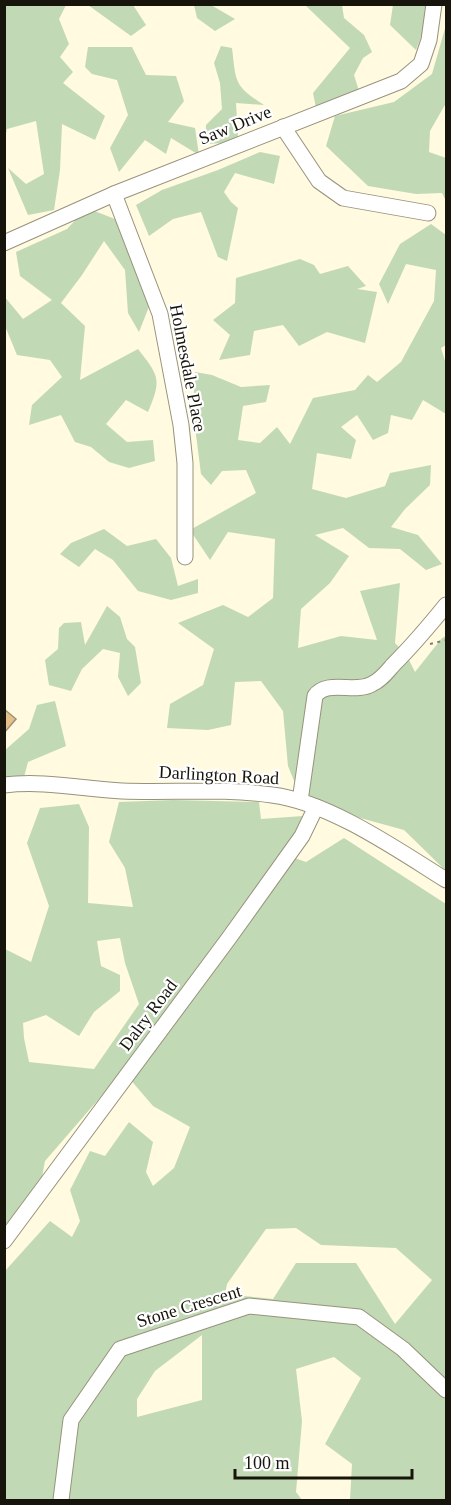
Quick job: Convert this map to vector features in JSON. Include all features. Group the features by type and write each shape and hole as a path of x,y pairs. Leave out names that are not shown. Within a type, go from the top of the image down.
{"street":[{"name":"Saw Drive","path":"4,243 114,194 401,81 421,64 429,40 434,4"},
{"path":"283,127 319,181 343,198 428,213"},
{"name":"Holmesdale Place","path":"114,194 160,314 181,425 185,463 185,557"},
{"path":"300,801 315,696 324,688 361,688 371,685 381,678 412,646 447,605"},
{"name":"Darlington Road","path":"4,785 78,786 122,790 202,790 273,795 300,801 353,824 447,880"},
{"name":"Dalry Road","path":"4,1241 229,938 302,836 316,807"},
{"name":"Stone Crescent","path":"61,1500 71,1420 120,1349 249,1306 359,1317 403,1349 447,1390"}],"green space":[{"path":"5,4 66,5 59,19 69,44 60,57 73,72 63,83 105,116 95,140 62,124 60,170 54,210 28,215 8,168 26,184 44,174 36,121 7,129 5,138"},
{"path":"88,5 133,5 146,25 131,36"},
{"path":"194,5 211,5 235,19 215,31 197,18"},
{"path":"305,5 342,5 344,18 364,35 372,52 363,58 354,75 359,91 316,108 313,93 350,48"},
{"path":"393,5 426,5 424,29 416,50 390,25"},
{"path":"446,25 446,103 430,131 429,152 446,158 446,201 442,193 416,194 368,186 326,146 335,116 394,102 432,74"},
{"path":"221,46 232,48 236,76 242,88 264,105 236,103 238,137 223,143 205,144 206,125 222,109 220,83 214,63"},
{"path":"88,47 132,47 146,75 176,76 184,101 168,122 195,128 199,155 171,138 166,154 145,140 119,172 110,148 128,115 117,80 92,74 85,67"},
{"path":"260,152 280,156 274,184 235,173 224,192 238,208 227,261 218,257 201,212 173,219 149,236 136,205 162,190"},
{"path":"87,208 130,225 138,277 154,294 139,332 128,313 125,270 104,241 61,303 85,326 80,380 138,349 154,372 157,385 148,412 126,400 106,424 127,442 153,440 155,461 129,468 109,462 91,447 75,442 61,415 29,425 32,405 62,377 50,360 17,355 5,326 4,296 23,319 52,300 20,276 16,252 67,229"},
{"path":"431,224 446,235 446,345 441,348 446,364 446,414 423,400 412,420 391,415 388,433 373,440 357,415 341,427 356,440 351,459 317,453 312,489 346,498 385,486 390,473 431,465 430,485 405,509 391,527 418,535 442,564 426,570 400,549 369,548 343,528 315,535 349,556 330,583 301,609 298,648 341,636 377,640 360,591 400,583 395,643 406,654 415,672 446,636 446,871 404,830 342,813 301,798 288,766 283,711 261,681 235,682 231,725 208,730 167,728 170,704 203,685 214,649 178,623 223,605 248,617 273,598 275,539 228,532 210,560 190,530 256,493 246,470 222,471 211,485 201,474 193,411 195,372 212,375 241,387 270,385 266,402 243,406 238,440 260,443 277,427 290,444 313,398 355,390 368,375 377,382 401,362 434,301 436,270 406,264 388,304 379,284 400,244"},
{"path":"300,259 314,265 320,274 348,266 366,286 357,289 377,292 365,343 327,332 299,346 283,325 254,331 250,355 219,360 230,335 213,320 235,303 236,278"},
{"path":"104,529 127,546 156,539 171,558 178,586 198,579 198,593 171,600 138,591 113,560 95,549 79,567 60,554 71,543"},
{"path":"107,606 120,617 127,639 135,647 141,683 128,696 118,677 120,653 103,649 82,669 71,691 49,685 45,660 58,649 59,628 64,623 81,622 85,645"},
{"path":"55,701 66,746 28,762 24,777 5,779 4,751 29,729 37,705"},
{"path":"173,800 259,802 261,819 303,816 289,856 306,862 344,838 446,904 446,1500 350,1500 352,1464 325,1444 361,1378 334,1357 296,1369 302,1421 296,1492 302,1500 5,1500 5,1271 50,1221 72,1237 80,1221 70,1190 90,1151 105,1156 129,1122 153,1142 146,1172 153,1186 174,1168 190,1127 153,1106 123,1071 45,1161 39,1193 5,1227 5,949 31,962 49,906 27,843 40,808 79,804 89,827 88,903 133,907 125,868 109,842 119,802","holes":["120,938 125,963 139,1004 94,1069 29,1062 23,1023 46,1015 79,1036 94,1012 120,991 120,975 101,966 97,941","296,1228 321,1245 396,1248 432,1280 395,1324 356,1263 296,1263 273,1299 225,1294 227,1284 266,1229","202,1335 202,1400 137,1417 137,1399 155,1371"]}],"building":[{"path":"4,709 16,719 4,733"}]}
